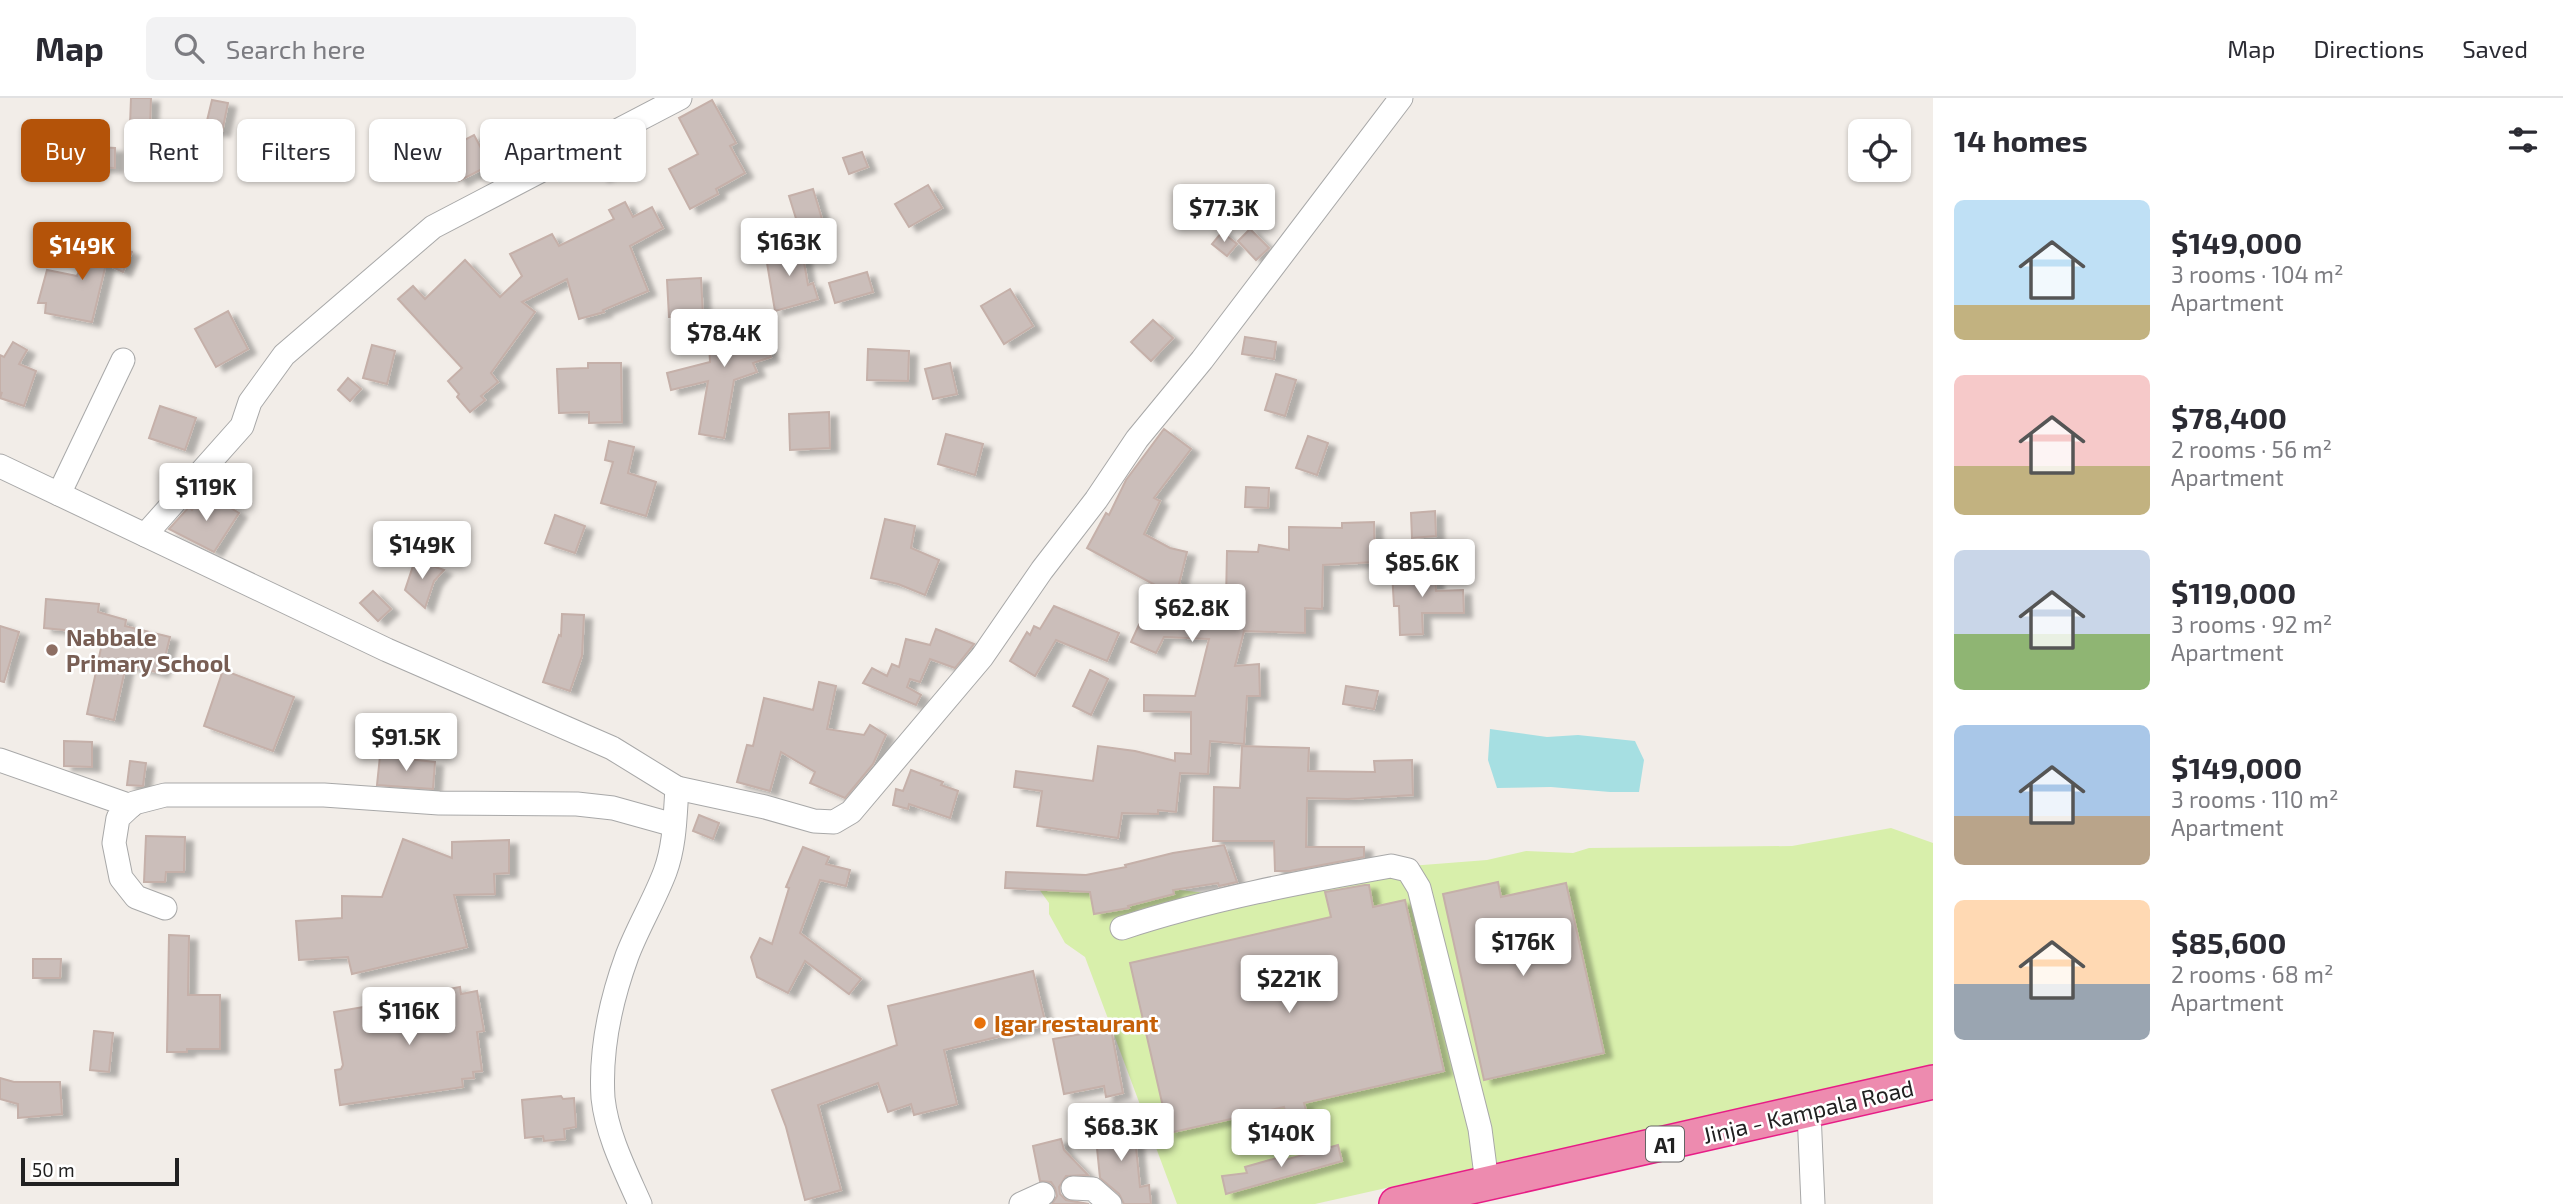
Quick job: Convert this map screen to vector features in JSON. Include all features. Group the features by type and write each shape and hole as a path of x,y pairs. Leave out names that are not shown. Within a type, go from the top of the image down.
{"highway":[{"name":"Jinja - Kampala Road","path":"1396,1204 1933,1083"}],"street":[{"path":"145,535 242,426 250,401 284,355 433,227 680,98"},
{"path":"0,466 387,650 612,748 677,788 765,807 814,821 834,822 851,812 982,657 1137,439 1202,360 1401,98"},
{"path":"59,494 123,360"},
{"path":"0,760 131,806"},
{"path":"640,1204 611,1136 604,1100 603,1071 613,1001 628,955 665,871 673,843 677,788"},
{"path":"165,908 136,897 121,878 114,843 118,818 134,803 165,795 324,795 439,803 577,804 613,808 674,825"},
{"path":"1122,928 1219,900 1286,885 1391,866 1408,870 1419,888 1480,1129 1487,1183"},
{"path":"1809,1112 1813,1204"},
{"path":"1073,1188 1093,1189 1110,1204"},
{"path":"1021,1204 1044,1194"}],"green space":[{"path":"1891,828 1933,843 1933,1065 1315,1204 1177,1204 1085,957 1065,943 1049,914 1049,903 1028,874 1207,893 1384,868 1487,860 1526,851 1573,853 1589,848 1792,846"}],"water":[{"path":"1490,729 1547,737 1578,735 1635,741 1644,760 1639,792 1551,787 1497,788 1488,760"}],"building":[{"path":"131,98 151,98 150,119 130,119"},
{"path":"212,100 228,103 223,127 223,119 207,119"},
{"path":"712,100 736,143 730,146 745,173 716,189 718,194 690,209 669,169 698,154 679,118"},
{"path":"474,135 480,146 480,170 466,177 466,139"},
{"path":"110,148 115,148 115,168 110,168"},
{"path":"862,152 868,167 849,174 843,158"},
{"path":"928,185 942,208 909,227 895,204"},
{"path":"813,189 822,219 798,225 789,196"},
{"path":"625,202 633,217 652,207 663,228 630,246 648,291 603,310 604,312 579,319 567,279 522,302 535,312 491,373 498,382 481,396 485,400 470,412 448,381 462,368 398,299 413,286 425,299 465,260 500,297 522,276 510,254 552,234 559,246 614,219 609,210"},
{"path":"1250,229 1269,248 1256,260 1238,241"},
{"path":"1222,232 1237,244 1227,256 1212,244"},
{"path":"94,236 132,252 123,272 106,264 92,322 45,313 46,303 38,303 47,270 77,276"},
{"path":"801,245 808,285 813,283 818,299 775,311 765,251"},
{"path":"867,272 873,292 835,303 829,283"},
{"path":"701,278 703,316 669,317 667,280"},
{"path":"1010,289 1033,326 1004,344 981,306"},
{"path":"228,311 248,349 216,367 195,329"},
{"path":"757,317 771,357 753,363 757,372 734,380 724,438 699,434 708,381 671,390 667,373 710,362 708,324"},
{"path":"1153,320 1173,338 1151,361 1131,342"},
{"path":"1245,337 1276,342 1274,359 1242,354"},
{"path":"13,342 27,350 19,364 36,371 24,406 0,398 0,355 4,357"},
{"path":"372,345 395,351 387,384 363,378"},
{"path":"868,349 909,351 908,381 867,380"},
{"path":"588,363 621,363 622,422 589,423 589,412 559,413 557,369 588,368"},
{"path":"950,363 957,394 933,399 925,369"},
{"path":"1276,374 1296,380 1285,416 1265,410"},
{"path":"348,378 361,389 350,401 338,390"},
{"path":"160,406 196,418 185,450 149,438"},
{"path":"829,412 830,448 790,450 789,414"},
{"path":"1164,429 1191,449 1154,498 1160,501 1144,534 1170,548 1187,552 1179,584 1187,588 1180,601 1226,600 1227,551 1258,552 1259,545 1289,550 1289,527 1342,528 1342,523 1374,522 1375,562 1323,565 1322,609 1305,608 1305,633 1244,631 1235,666 1259,664 1260,696 1247,696 1244,744 1210,741 1208,774 1180,773 1176,812 1158,810 1158,814 1122,813 1118,838 1037,826 1042,791 1014,787 1016,771 1093,781 1098,746 1135,751 1175,761 1175,753 1191,754 1191,712 1144,711 1144,695 1195,696 1209,639 1164,637 1156,653 1131,642 1157,586 1087,548 1106,513 1109,515 1126,480"},
{"path":"946,434 983,444 975,475 938,464"},
{"path":"1308,436 1328,443 1317,475 1296,468"},
{"path":"609,441 634,447 628,473 656,482 646,516 601,503 613,462 605,460"},
{"path":"1246,487 1269,488 1268,508 1245,507"},
{"path":"204,493 222,506 224,504 239,513 214,552 169,529 189,507 192,510"},
{"path":"1435,511 1436,536 1412,538 1411,513"},
{"path":"555,515 585,526 575,553 545,543"},
{"path":"885,519 915,526 911,548 939,560 925,595 898,584 871,578"},
{"path":"415,560 444,570 434,581 425,608 405,590"},
{"path":"1435,570 1436,591 1463,590 1464,613 1422,613 1423,634 1400,635 1399,606 1394,606 1392,572"},
{"path":"373,591 391,609 378,621 360,603"},
{"path":"46,599 99,604 98,612 126,620 125,626 170,637 161,673 126,665 114,720 87,714 104,634 44,628"},
{"path":"1054,606 1119,633 1107,661 1056,640 1035,676 1010,661 1027,632 1030,635 1034,626 1040,629"},
{"path":"562,614 584,615 582,656 570,691 543,682 559,635 561,636"},
{"path":"0,626 19,632 4,682 0,681"},
{"path":"936,629 974,644 955,668 930,659 920,682 910,679 907,687 921,695 916,705 863,683 872,668 887,676 892,664 899,667 906,639 930,645"},
{"path":"223,670 294,697 273,751 204,726"},
{"path":"1090,670 1108,679 1091,715 1073,706"},
{"path":"819,682 836,686 827,729 864,735 870,725 886,735 873,764 845,798 810,783 815,772 781,752 770,791 737,782 747,745 753,746 764,698 813,710"},
{"path":"1346,686 1378,691 1374,709 1343,704"},
{"path":"64,741 92,742 92,767 64,766"},
{"path":"1242,746 1309,748 1308,771 1375,772 1374,761 1412,760 1413,795 1348,799 1307,798 1306,847 1364,847 1364,857 1290,871 1275,871 1274,841 1213,841 1214,787 1240,788"},
{"path":"380,756 435,762 433,789 377,785"},
{"path":"130,761 146,763 143,786 127,785"},
{"path":"911,770 958,791 950,818 909,804 908,809 893,805 896,789 903,791"},
{"path":"699,815 719,823 713,839 693,831"},
{"path":"146,836 185,837 184,872 166,872 165,882 144,882"},
{"path":"403,839 452,858 452,842 509,840 509,873 494,874 495,894 454,895 467,947 352,974 348,957 299,960 296,921 342,918 342,896 382,897"},
{"path":"1224,845 1237,882 1173,890 1174,894 1128,906 1129,908 1094,914 1090,892 1005,888 1006,872 1086,875 1173,853"},
{"path":"803,847 829,857 826,864 850,870 846,886 820,880 800,933 861,979 849,994 805,961 788,993 757,977 751,957 760,938 772,944 789,888 786,887"},
{"path":"1498,882 1501,897 1566,883 1604,1053 1484,1080 1443,894"},
{"path":"1369,885 1373,907 1405,900 1444,1071 1304,1103 1309,1121 1289,1126 1284,1107 1169,1133 1130,963 1331,917 1325,892"},
{"path":"169,935 189,936 188,995 220,995 220,1049 167,1052"},
{"path":"33,959 61,959 60,978 33,978"},
{"path":"1033,971 1046,1025 944,1050 957,1104 914,1115 911,1104 888,1112 878,1083 818,1105 841,1190 805,1200 786,1127 772,1090 897,1045 888,1006"},
{"path":"460,987 461,994 477,991 484,1031 477,1032 482,1071 473,1072 474,1078 462,1079 463,1087 340,1105 335,1070 341,1069 343,1065 334,1012 375,1005 406,1004 409,997 434,998 433,992"},
{"path":"1111,1029 1123,1093 1106,1097 1104,1086 1064,1094 1053,1039"},
{"path":"94,1031 113,1033 109,1072 90,1070"},
{"path":"0,1078 14,1082 60,1082 62,1114 18,1118 18,1104 0,1099"},
{"path":"561,1096 563,1099 574,1098 576,1127 564,1129 565,1139 544,1141 543,1136 525,1138 522,1100"},
{"path":"1131,1123 1140,1187 1149,1185 1151,1204 1124,1204 1119,1194 1100,1178 1095,1128"},
{"path":"1061,1139 1064,1150 1088,1175 1066,1176 1059,1187 1060,1194 1066,1200 1089,1204 1052,1204 1057,1196 1055,1188 1051,1182 1040,1181 1033,1146"},
{"path":"1338,1145 1342,1161 1226,1194 1222,1176 1247,1173 1245,1167 1284,1156 1285,1160"}],"place":[{"name":"Nabbale Primary School","path":"52,650"},
{"name":"Igar restaurant","path":"980,1023"}]}
